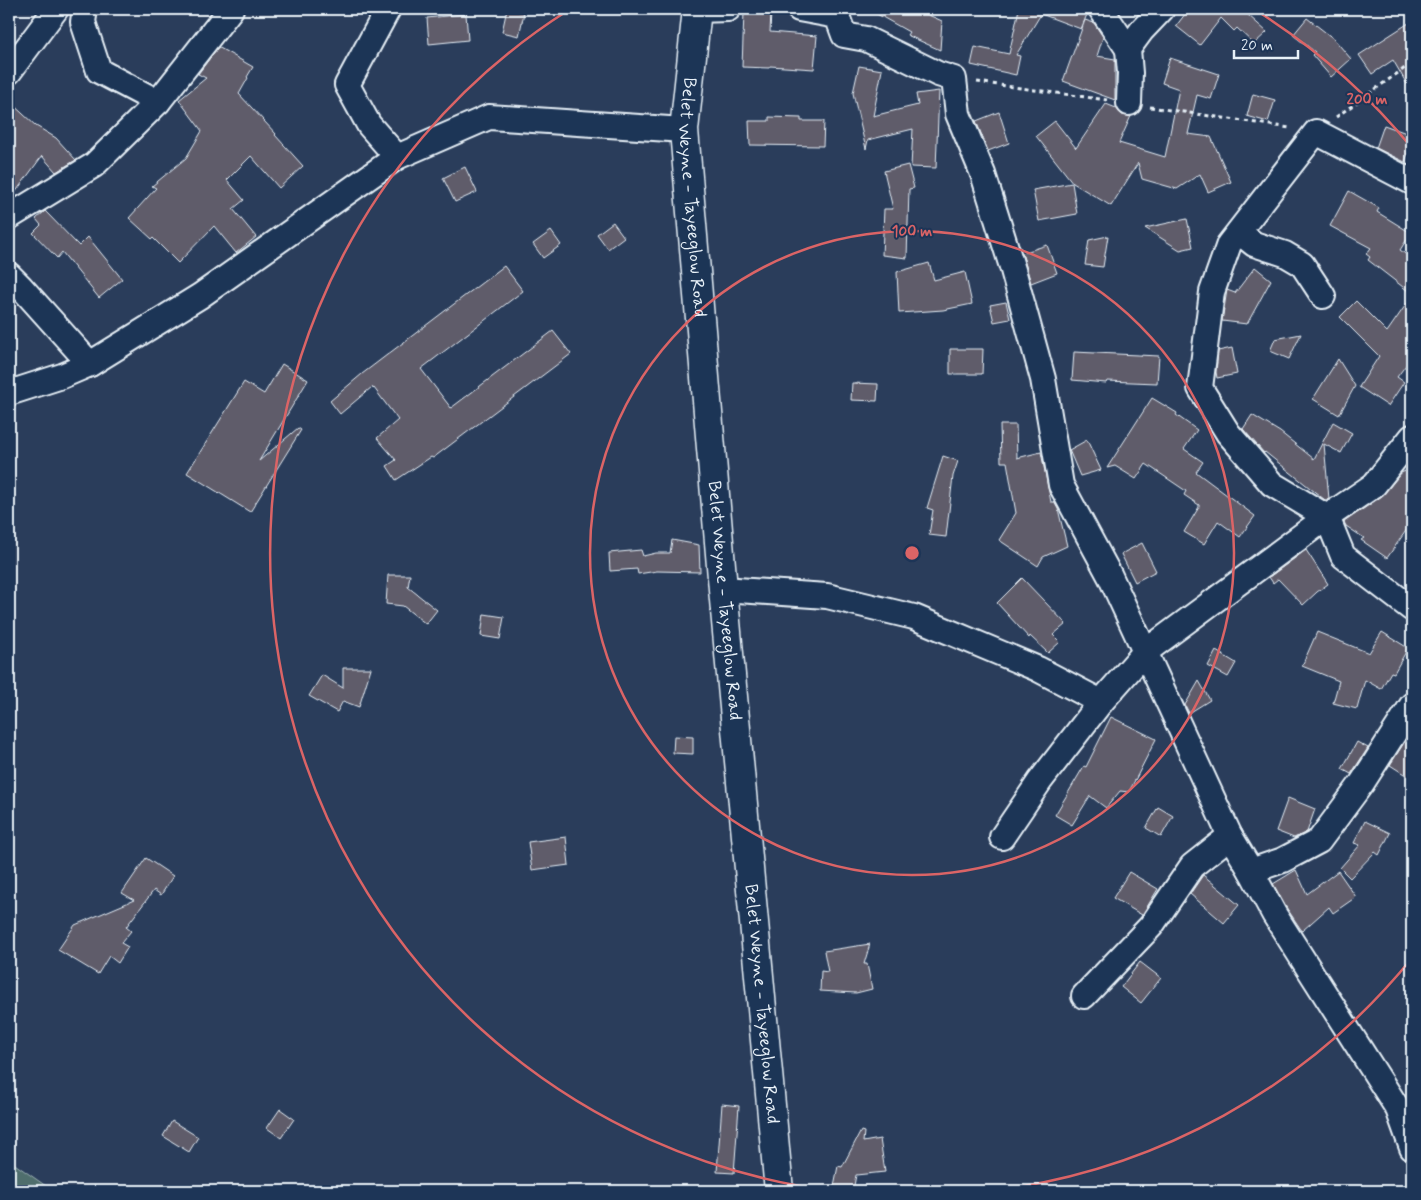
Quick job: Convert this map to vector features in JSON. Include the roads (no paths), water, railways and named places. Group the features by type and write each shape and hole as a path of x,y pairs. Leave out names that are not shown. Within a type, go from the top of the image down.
{"main road":[{"name":"Belet Weyne - Tayeeglow Road","path":"697,10 684,130 723,589 779,1191"}],"street":[{"path":"9,72 56,9"},
{"path":"85,9 83,22 99,71 158,102"},
{"path":"9,217 94,165 158,102 231,9"},
{"path":"388,9 347,85 369,125 397,157"},
{"path":"697,10 728,9"},
{"path":"799,9 838,12 844,36 866,39 938,74 954,79 958,114 983,174 1013,270 1043,380 1061,485 1110,576 1230,836 1251,870 1274,914 1405,1106 1412,1148"},
{"path":"1101,9 1128,49 1130,74 1129,103"},
{"path":"1128,49 1142,30 1162,9"},
{"path":"9,393 62,376 90,364 200,296 397,157 490,117 684,130"},
{"path":"1412,182 1316,132 1229,244 1212,292 1200,388 1228,433 1272,484 1328,517 1343,556 1412,609"},
{"path":"1239,232 1254,244 1285,254 1302,264 1323,296"},
{"path":"9,275 90,364"},
{"path":"1002,837 1040,781 1101,702 1146,652 1374,485 1412,437"},
{"path":"723,589 827,596 914,617 1038,669 1101,702"},
{"path":"1251,870 1283,860 1319,841 1362,784 1412,704"},
{"path":"1084,996 1151,926 1192,866 1230,836"}]}
